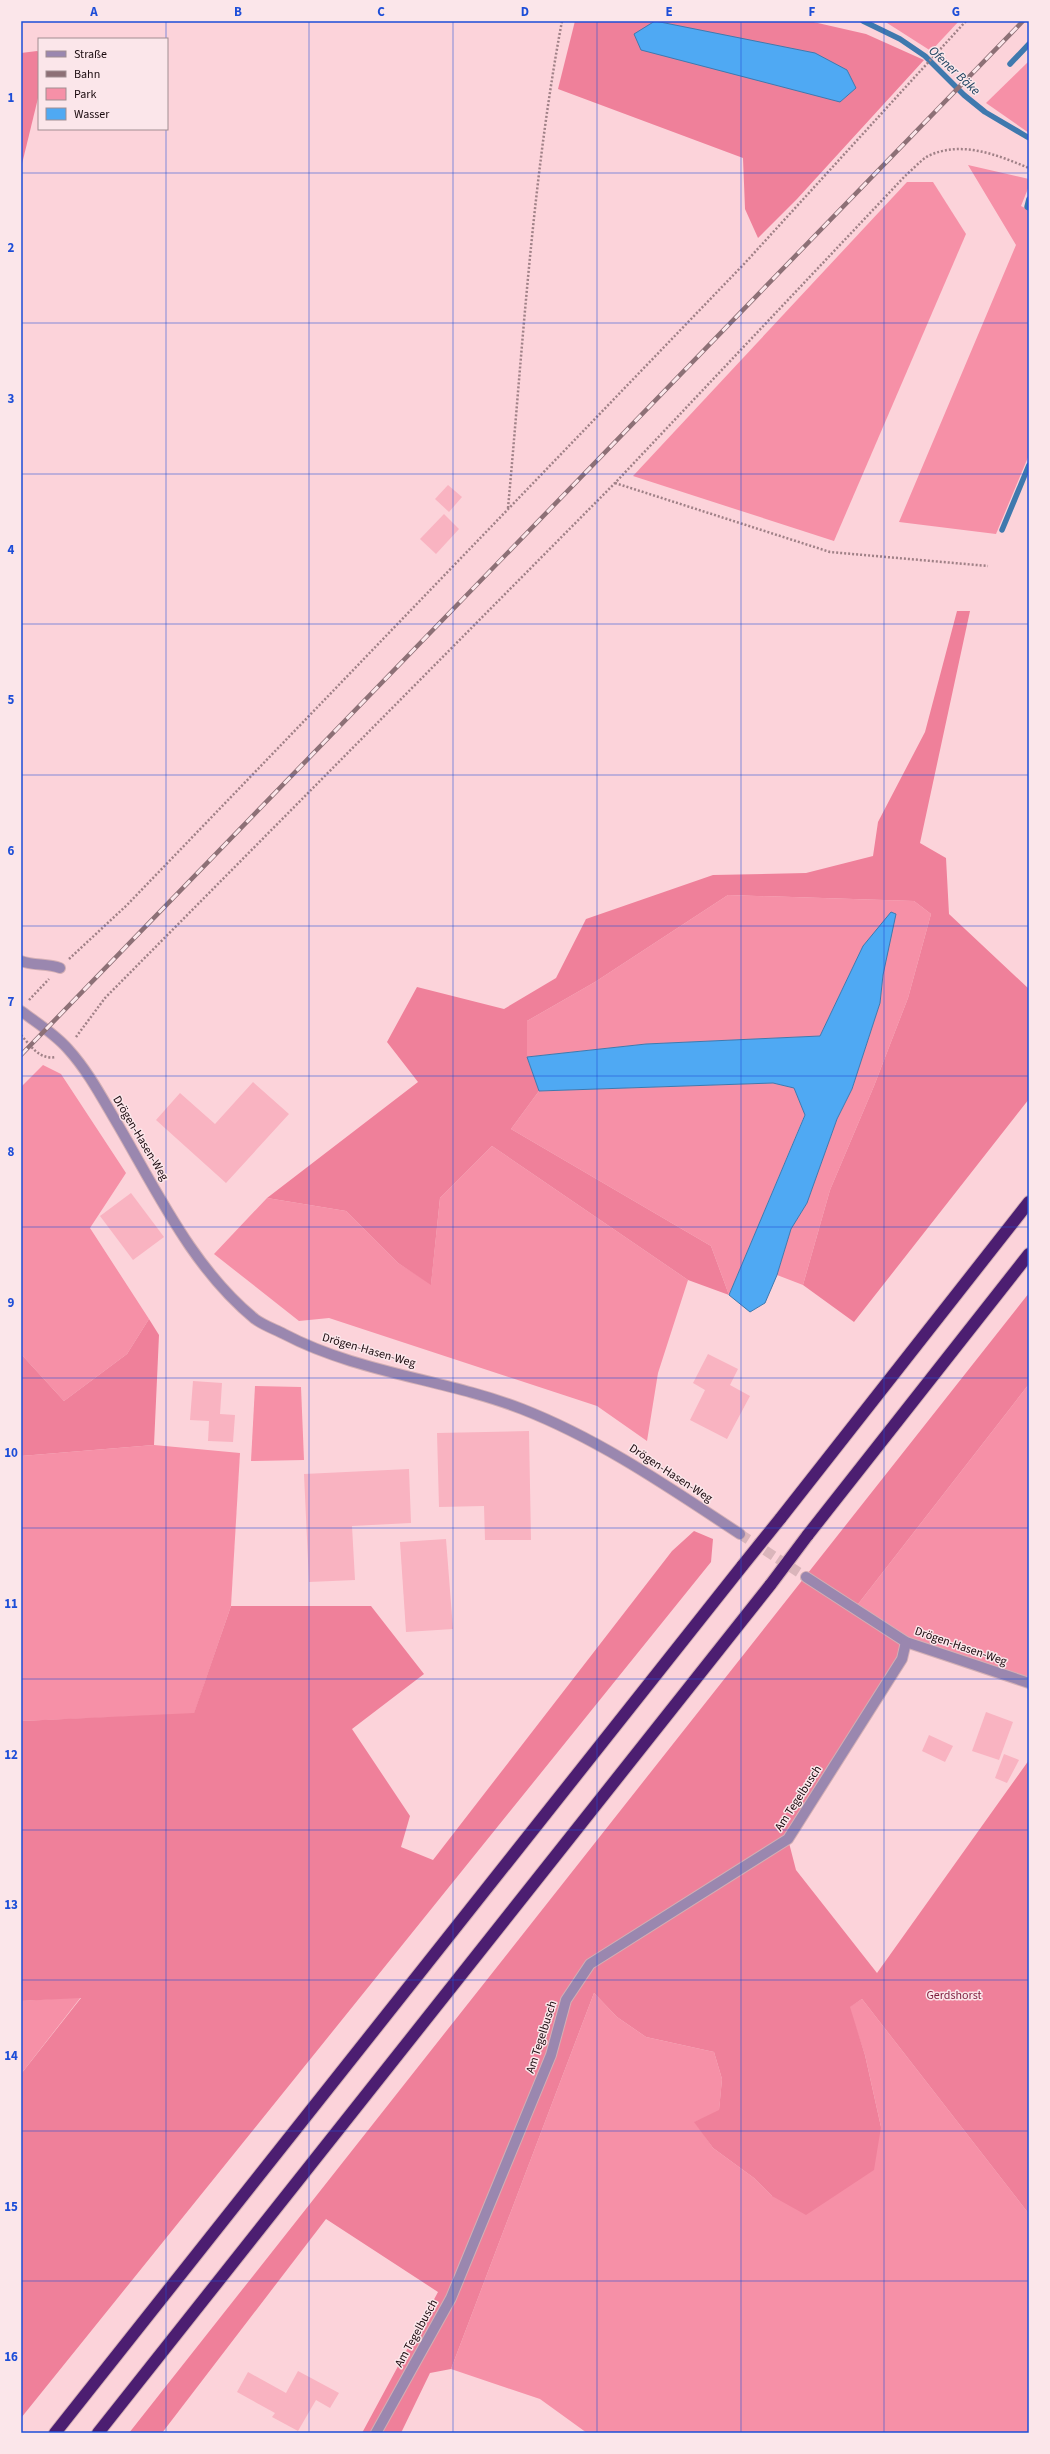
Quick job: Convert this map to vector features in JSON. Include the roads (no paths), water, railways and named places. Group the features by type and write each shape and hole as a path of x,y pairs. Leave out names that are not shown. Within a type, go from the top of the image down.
{"highway":[{"path":"55,2433 743,1566 1029,1202"},
{"path":"98,2433 771,1584 807,1536 1029,1254"}],"street":[{"path":"21,962 49,964 60,968"},
{"name":"Drögen-Hasen-Weg","path":"23,1008 68,1048 89,1076 192,1248 229,1295 257,1320 300,1342 338,1357 427,1380 522,1409 620,1456 740,1534"},
{"name":"Drögen-Hasen-Weg","path":"806,1576 906,1642 1029,1683"},
{"name":"Am Tegelbusch","path":"376,2433 450,2298 551,2055 566,2000 590,1964 788,1839 902,1659 906,1642"}],"water":[{"path":"655,21 815,53 847,70 856,88 840,102 641,50 634,34"},
{"path":"891,912 896,914 883,975 880,1003 852,1089 837,1119 807,1203 791,1229 777,1275 765,1303 750,1312 729,1295 805,1115 794,1088 773,1083 539,1091 527,1057 646,1044 820,1036 863,946"}],"waterway":[{"name":"Ofener Bäke","path":"863,21 900,39 925,56 964,95 985,112 1029,138"},
{"path":"1010,64 1029,44"},
{"path":"1029,199 1027,207 1029,208"},
{"path":"1002,530 1029,465"}],"tunnel":[{"path":"740,1534 806,1577"}],"railway":[{"path":"21,1055 1023,21"}],"park label":[{"name":"Gerdshorst","path":"954,1995"}]}
